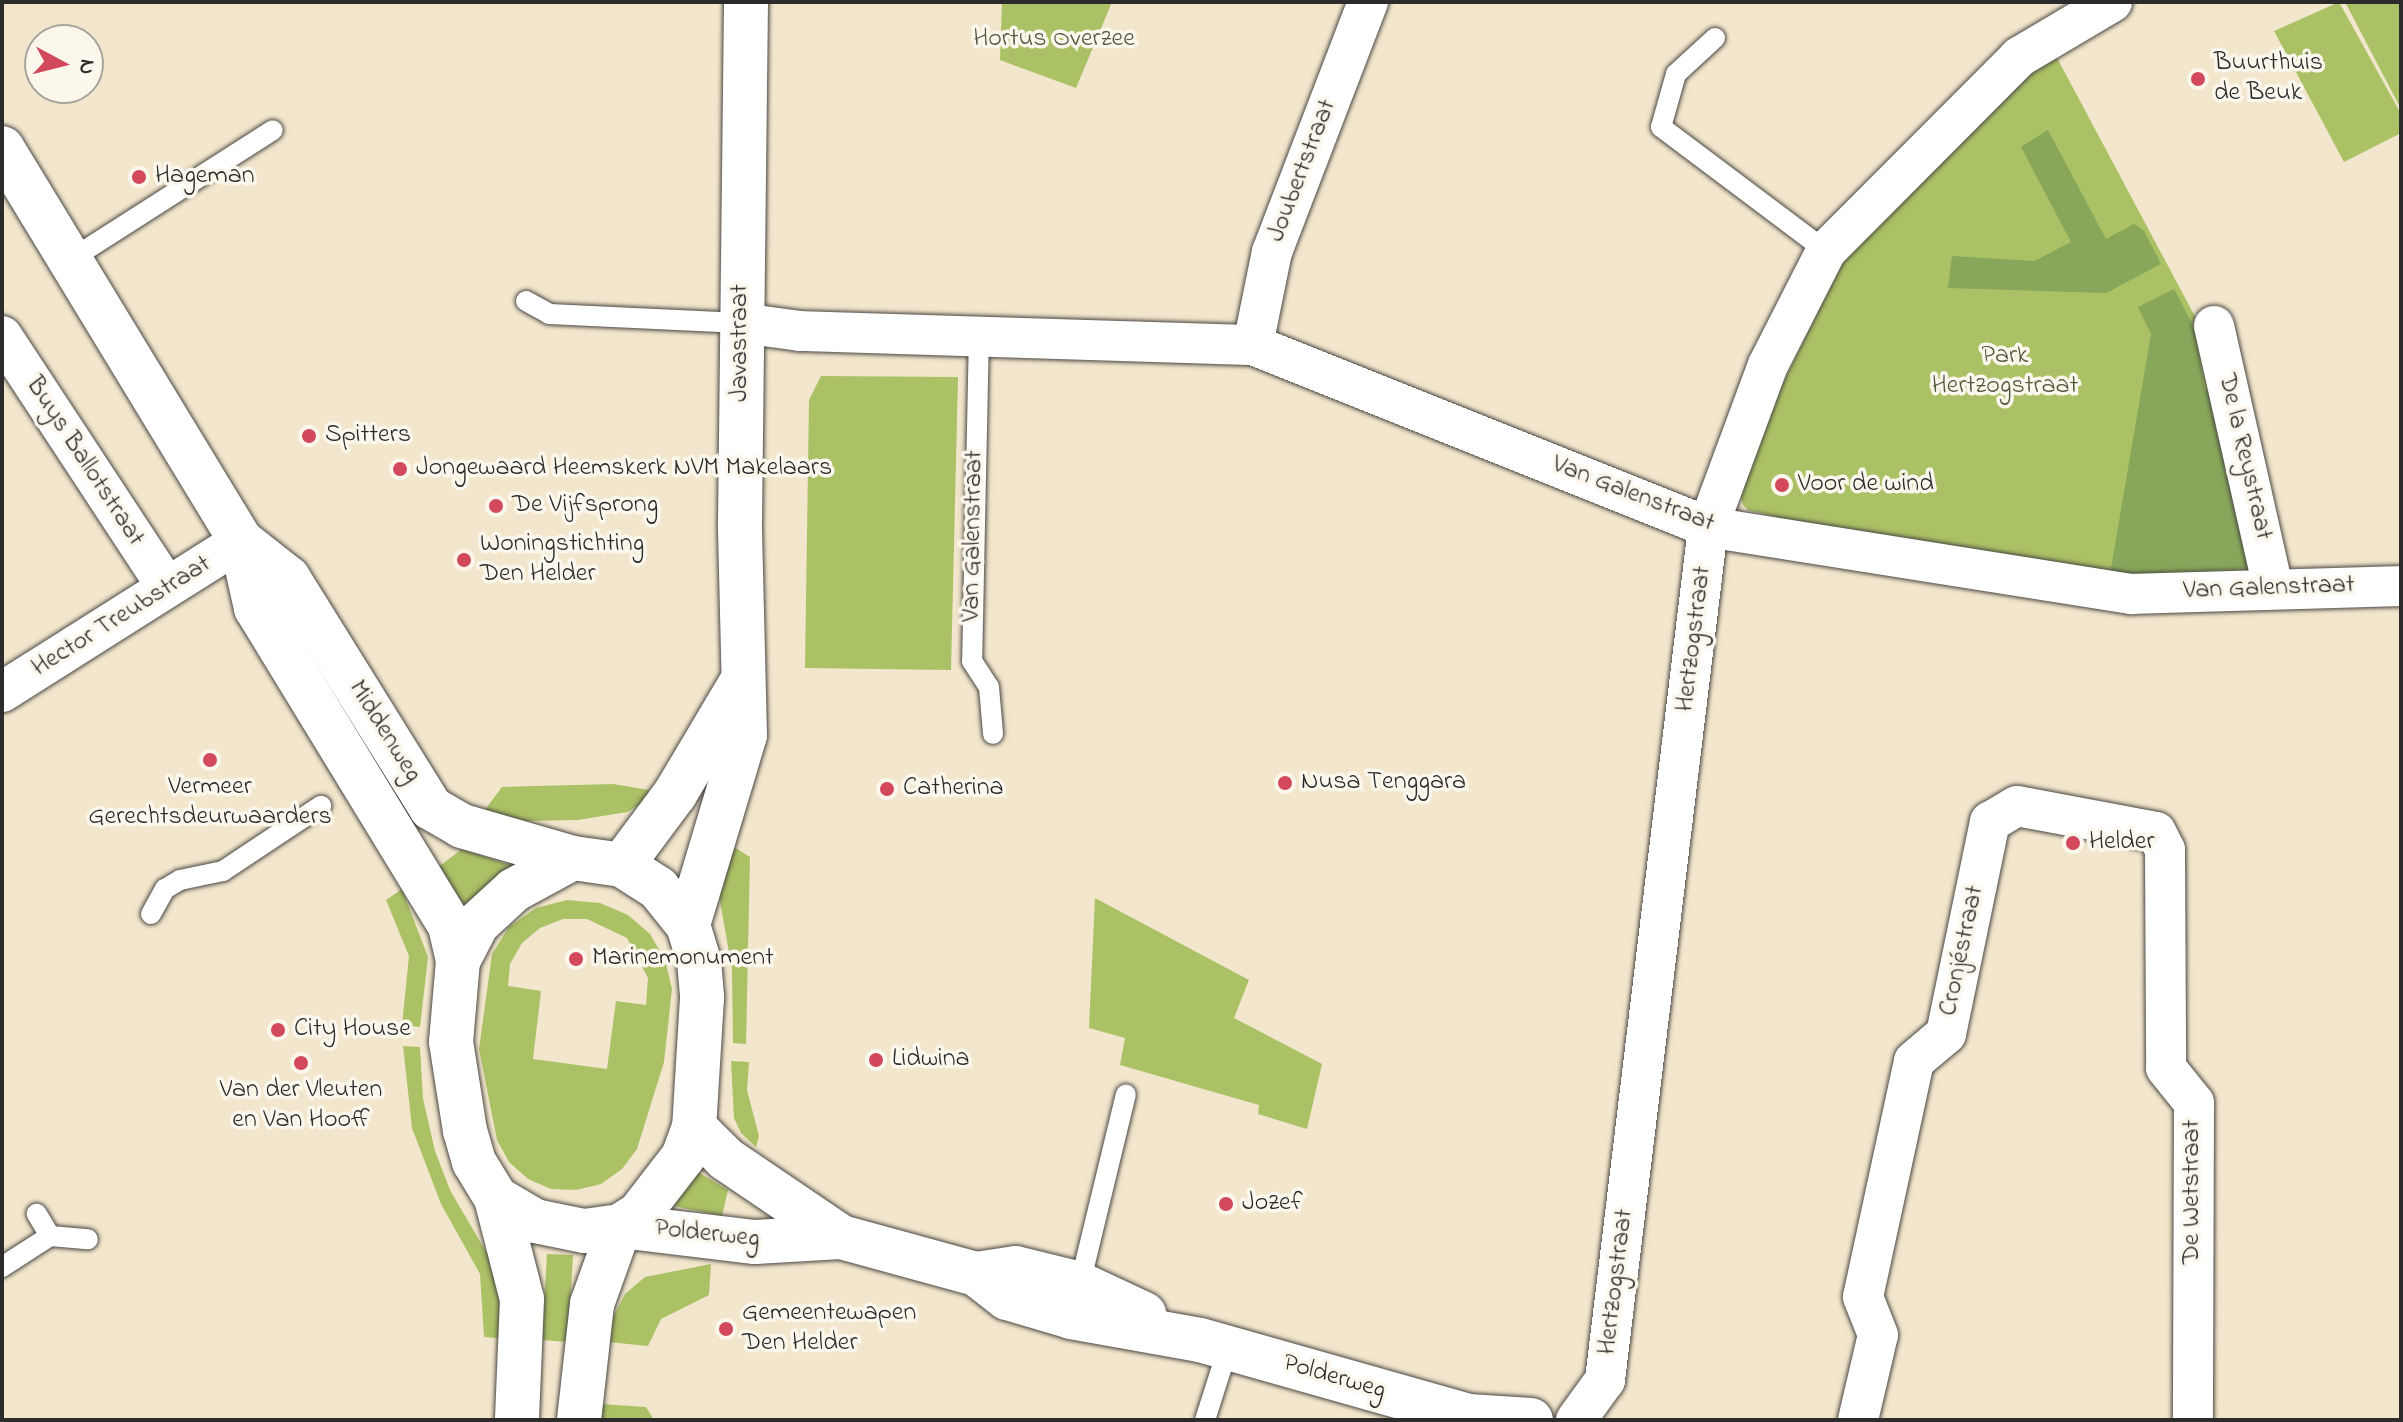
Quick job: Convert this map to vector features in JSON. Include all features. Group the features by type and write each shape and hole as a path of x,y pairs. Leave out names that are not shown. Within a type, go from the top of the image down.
{"main road":[{"name":"Javastraat","path":"688,925 745,735 741,683 741,323 746,2"},
{"name":"Middenweg","path":"2,148 73,258 241,541 261,619 450,926 458,961"},
{"name":"Middenweg","path":"241,541 288,578 431,808 462,826 573,858 622,865"},
{"path":"579,1420 592,1304 605,1257 620,1226 639,1214 670,1179 694,1127 702,998 699,961 688,925 658,888 622,865 675,794 741,683"},
{"path":"517,1420 522,1299 496,1198 474,1162 457,1096 451,1042 458,961 493,906 573,858"},
{"name":"Polderweg","path":"694,1127 726,1159 841,1237"},
{"name":"Polderweg","path":"496,1198 561,1230 620,1226 755,1242 841,1237 976,1274 1007,1298 1071,1317 1214,1344 1471,1418 1531,1420"},
{"name":"Polderweg","path":"976,1274 1016,1268 1080,1284 1214,1344"}],"street":[{"name":"Joubertstraat","path":"1253,345 1272,252 1368,2"},
{"name":"Hertzogstraat","path":"1576,1420 1605,1380 1708,527 1768,365 1826,251 2019,57 2052,17 2112,2"},
{"name":"Van Galenstraat","path":"741,323 800,331 979,333 1253,345 1708,527 2132,594 2401,586"},
{"name":"De la Reystraat","path":"2214,326 2273,588"},
{"name":"Buys Ballotstraat","path":"2,336 167,587"},
{"name":"Hector Treubstraat","path":"2,692 241,541"},
{"name":"Cronjéstraat","path":"1858,1420 1878,1335 1863,1297 1904,1105 1914,1061 1946,1034 1990,822 2017,806 2156,832"},
{"name":"De Wetstraat","path":"2156,832 2165,850 2166,1068 2194,1103 2193,1420"}],"lane":[{"path":"1715,38 1676,74 1661,127 1826,251"},
{"path":"73,258 273,130"},
{"path":"526,301 549,314 741,323"},
{"name":"Van Galenstraat","path":"979,333 972,661 989,687 993,734"},
{"path":"151,914 165,889 180,880 223,871 321,806"},
{"path":"1080,1284 1126,1094"},
{"path":"37,1214 50,1236"},
{"path":"2,1267 50,1236 88,1239"},
{"path":"1205,1420 1214,1344"}],"green space":[{"name":"Hortus Overzee","path":"1002,2 1112,2 1076,88 1000,60"},
{"path":"2339,2 2401,114 2401,133 2344,162 2274,31"},
{"path":"2345,2 2401,2 2401,109"},
{"name":"Park Hertzogstraat","path":"2055,54 2199,324 2260,584 1979,566 1748,510 1743,505 1741,496 1768,414 1843,261 1973,114"},
{"path":"2048,130 2106,239 2134,224 2144,231 2161,264 2106,293 1948,288 1952,256 2034,261 2071,242 2021,147"},
{"path":"2174,289 2195,329 2204,388 2215,398 2256,568 2110,574 2151,334 2138,307"},
{"path":"821,376 958,377 951,670 805,668 809,400"},
{"path":"613,784 649,790 653,797 627,812 578,820 526,821 484,811 502,787"},
{"path":"726,842 750,857 746,1044 733,1043 732,969 718,890"},
{"path":"462,849 519,868 467,908 437,868"},
{"path":"402,889 428,957 420,1027 402,1025 409,956 386,900"},
{"path":"1095,898 1249,980 1234,1018 1322,1064 1307,1129 1258,1114 1259,1105 1120,1065 1125,1038 1089,1028"},
{"path":"567,900 600,903 628,915 650,934 665,960 672,989 664,1062 637,1149 622,1169 601,1184 576,1190 551,1189 528,1179 509,1162 497,1140 479,1049 492,954 509,927 536,908","holes":["563,919 587,919 627,938 648,978 646,1005 616,1001 607,1069 533,1059 541,991 508,986 510,964 522,943 540,928"]},
{"path":"403,1046 420,1047 423,1099 435,1151 450,1190 507,1288 507,1339 484,1337 480,1274 441,1204 412,1128"},
{"path":"731,1061 749,1062 747,1090 759,1136 756,1147 741,1133 734,1118"},
{"path":"696,1171 728,1190 722,1216 674,1206"},
{"path":"547,1254 573,1255 568,1342 542,1340"},
{"path":"711,1264 709,1295 661,1319 648,1346 608,1342 613,1317 625,1294 645,1277"},
{"path":"601,1404 646,1407 654,1420 600,1420"}],"place":[{"name":"Buurthuis de Beuk","path":"2198,79"},
{"name":"Hageman","path":"139,177"},
{"name":"Spitters","path":"309,436"},
{"name":"Jongewaard Heemskerk NVM Makelaars","path":"400,469"},
{"name":"Voor de wind","path":"1782,485"},
{"name":"De Vijfsprong","path":"496,506"},
{"name":"Woningstichting Den Helder","path":"464,560"},
{"name":"Vermeer Gerechtsdeurwaarders","path":"210,760"},
{"name":"Nusa Tenggara","path":"1285,783"},
{"name":"Catherina","path":"887,789"},
{"name":"Helder","path":"2073,843"},
{"name":"Marinemonument","path":"576,959"},
{"name":"City House","path":"278,1030"},
{"name":"Lidwina","path":"876,1060"},
{"name":"Van der Vleuten en Van Hooff","path":"301,1063"},
{"name":"Jozef","path":"1226,1204"},
{"name":"Gemeentewapen Den Helder","path":"726,1329"}]}
